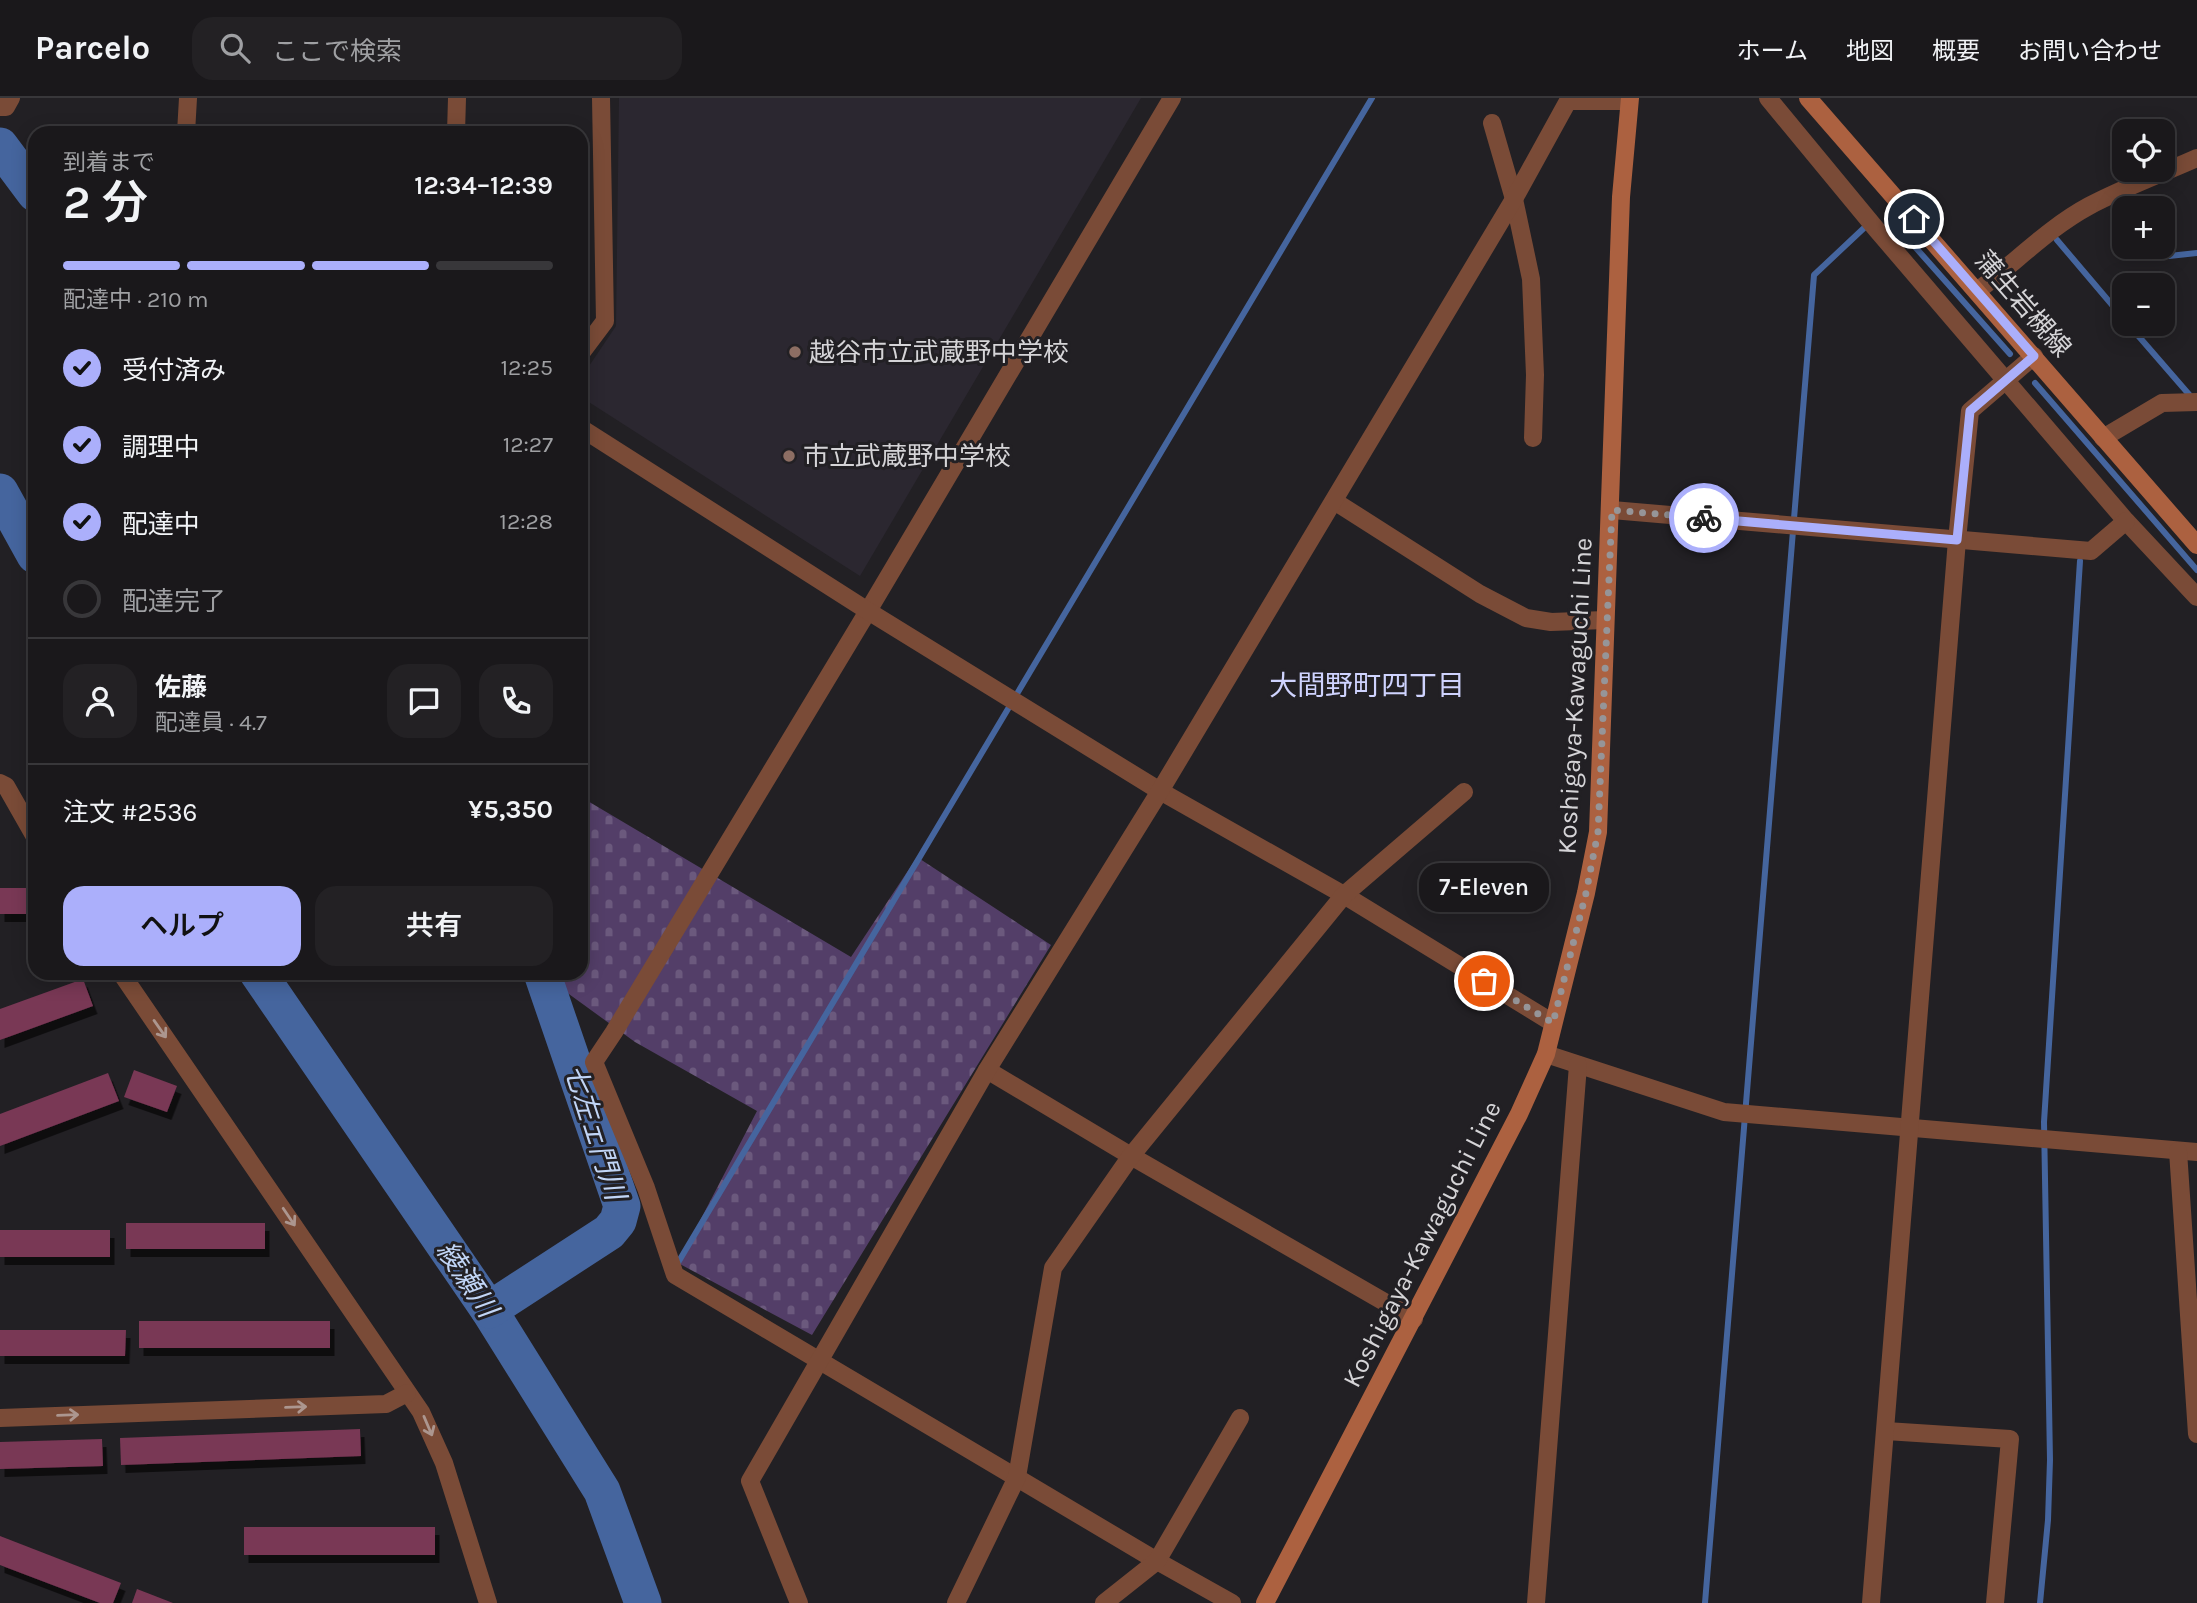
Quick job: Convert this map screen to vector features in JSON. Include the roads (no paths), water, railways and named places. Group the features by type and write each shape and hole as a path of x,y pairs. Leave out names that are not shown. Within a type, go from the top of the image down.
{"main road":[{"name":"蒲生岩槻線","path":"1808,98 2197,545"},
{"name":"Koshigaya-Kawaguchi Line","path":"1265,1603 1519,1114 1546,1054 1586,893 1598,832 1605,620 1612,510 1621,197 1629,99"}],"street":[{"path":"0,107 6,107 11,98"},
{"path":"186,126 188,98"},
{"path":"456,126 457,98"},
{"path":"588,344 605,321 601,98"},
{"path":"1172,98 868,611 594,1062 646,1188 675,1275 1232,1603"},
{"path":"1768,98 2126,521 2197,597"},
{"path":"799,1603 750,1481 987,1070 1160,791 1514,199 1568,102 1629,99"},
{"path":"1492,123 1514,199 1531,279 1535,375 1533,438"},
{"path":"1977,291 2087,207 2197,158"},
{"path":"1871,1603 1957,540 1970,411 2034,356"},
{"path":"2104,438 2162,403 2197,402"},
{"path":"588,432 868,611 1160,791 1344,895 1553,1023"},
{"path":"1334,500 1480,594 1526,618 1551,622 1605,620"},
{"path":"1612,510 2091,551 2126,521"},
{"path":"0,783 6,786 28,825"},
{"path":"956,1603 1017,1477 1053,1268 1131,1156 1344,895 1464,792"},
{"path":"126,980 421,1412 443,1463 488,1603"},
{"path":"1546,1054 1724,1112 2197,1152"},
{"path":"1536,1603 1578,1065"},
{"path":"987,1070 1414,1319"},
{"path":"2178,1151 2197,1434"},
{"path":"0,1418 386,1404 407,1393"},
{"path":"1104,1603 1157,1561 1240,1418"},
{"path":"1886,1431 2010,1439 1995,1603"}],"waterway":[{"path":"676,1266 1372,98"},
{"name":"七左ェ門川","path":"0,146 28,184"},
{"path":"1705,1603 1814,275 1864,228"},
{"path":"1900,230 2010,354"},
{"path":"2057,240 2112,305"},
{"path":"2175,255 2197,253"},
{"path":"2138,336 2193,399"},
{"path":"2035,383 2197,570"},
{"name":"綾瀬川","path":"0,492 28,542"},
{"path":"2040,1603 2048,1520 2050,1460 2044,1122 2080,561"},
{"name":"綾瀬川","path":"263,980 489,1310 602,1491 643,1603"},
{"name":"七左ェ門川","path":"489,1310 609,1232 618,1221 622,1206 544,980"}],"place":[{"name":"越谷市立武蔵野中学校","path":"795,352"},
{"name":"市立武蔵野中学校","path":"789,456"},
{"name":"7-Eleven","path":"1484,981"}],"district":[{"name":"大間野町四丁目","path":"1367,685"}]}
